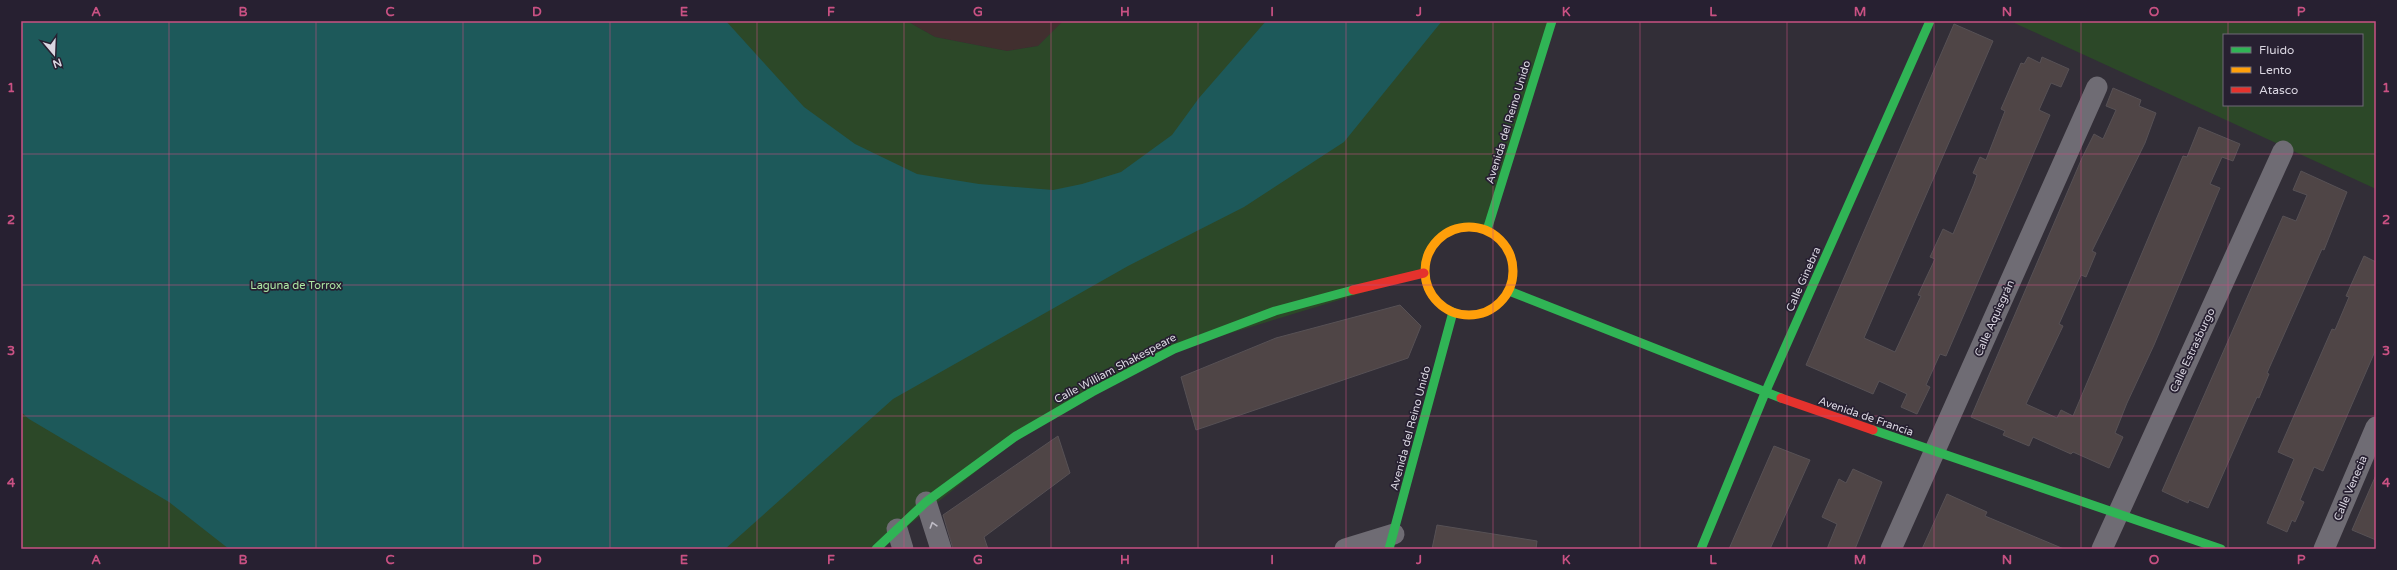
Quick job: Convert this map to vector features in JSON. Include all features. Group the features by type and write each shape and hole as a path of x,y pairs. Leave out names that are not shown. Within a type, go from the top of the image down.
{"street":[{"name":"Avenida del Reino Unido","path":"1487,230 1552,21"},
{"name":"Calle Ginebra","path":"1701,549 1765,393 1930,21"},
{"name":"Calle Aquisgrán","path":"1891,549 2097,87"},
{"name":"Calle Estrasburgo","path":"2102,549 2283,151"},
{"path":"1472,226 1487,230 1499,238 1510,256 1513,276 1509,290 1501,301 1491,309 1479,314 1466,315 1453,312 1442,306 1433,297 1427,286 1424,273 1426,258 1433,244 1443,234 1457,228 1472,226"},
{"name":"Calle William Shakespeare","path":"876,549 926,502 1016,436 1092,392 1174,349 1275,311 1396,278 1424,273"},
{"name":"Avenida de Francia","path":"1509,290 1765,393 1934,452 2118,512 2221,549"},
{"name":"Avenida del Reino Unido","path":"1392,541 1453,312"},
{"name":"Calle Venecia","path":"2324,549 2376,427"},
{"path":"926,502 941,549"},
{"path":"896,529 903,549"},
{"path":"1345,549 1392,541"}],"shaded area":[{"name":"Laguna de Torrox","path":"21,21 726,21 804,107 855,144 917,174 979,184 1053,190 1082,184 1121,172 1172,135 1199,98 1266,21 1442,21 1344,142 1244,207 1128,266 893,399 725,549 229,549 169,502 29,419 21,412"},
{"path":"907,21 1063,21 1038,46 1007,51 935,37"}],"green space":[{"name":"Laguna de Torrox","path":"21,21 907,21 935,37 1007,51 1038,46 1063,21 1556,21 1487,228 1463,229 1445,238 1432,254 1421,275 1175,350 1028,430 879,549 21,549"},
{"path":"2010,21 2376,21 2376,189"}],"building":[{"path":"1954,24 1993,41 1864,338 1895,352 1921,296 1918,295 1935,259 1930,257 1943,229 1953,234 1974,184 1977,175 1973,173 1980,157 1986,160 2005,111 2001,109 2021,63 2024,64 2028,57 2040,63 2042,57 2069,69 2061,87 2051,83 2039,110 2050,115 1946,356 1940,354 1926,385 1930,387 1917,414 1901,407 1907,394 1879,381 1873,394 1806,365"},
{"path":"2113,88 2141,100 2139,106 2156,113 2145,143 2092,251 2096,253 2086,277 2081,275 2059,324 2063,326 2026,404 2057,418 2061,410 2073,416 2183,156 2187,157 2199,127 2240,144 2233,161 2222,157 2210,184 2220,188 2115,433 2123,437 2109,468 2073,452 2071,454 2033,437 2029,446 2003,435 2005,431 1971,417 2082,158 2094,134 2103,139 2116,110 2106,106"},
{"path":"2301,171 2347,192 2324,250 2322,249 2267,373 2269,374 2259,398 2257,397 2208,508 2189,500 2188,503 2162,491 2283,216 2296,221 2307,195 2293,190"},
{"path":"2364,256 2376,262 2376,349 2323,471 2314,467 2300,500 2304,502 2295,522 2292,520 2287,532 2267,523 2294,459 2278,452 2332,329 2335,330 2349,297 2346,296"},
{"path":"1400,305 1421,326 1408,358 1196,430 1181,377 1276,338"},
{"path":"1058,436 1070,473 984,537 988,549 953,549 943,515"},
{"path":"1774,446 1810,460 1770,549 1729,549"},
{"path":"1853,469 1882,482 1855,549 1827,549 1837,524 1822,517 1839,479 1846,483"},
{"path":"2376,475 2376,540 2352,530"},
{"path":"1947,494 1987,512 1985,516 2064,549 1922,549"},
{"path":"1437,525 1537,541 1536,549 1432,549"}],"traffic: fast":[{"path":"1487,230 1552,21"},
{"path":"1701,549 1765,393 1930,21"},
{"path":"876,549 926,502 1016,436 1092,392 1174,349 1275,311 1353,290"},
{"path":"1509,291 1781,398"},
{"path":"1389,549 1453,312"},
{"path":"1873,430 2221,549"}],"traffic: slow":[{"path":"1469,227 1486,230 1494,234 1506,246 1510,254 1513,271 1510,288 1506,296 1494,308 1486,312 1469,315 1452,312 1444,308 1432,296 1428,288 1425,271 1428,254 1432,246 1444,234 1452,230 1469,227"}],"traffic: jam":[{"path":"1353,290 1424,273"},
{"path":"1781,398 1873,430"}]}
